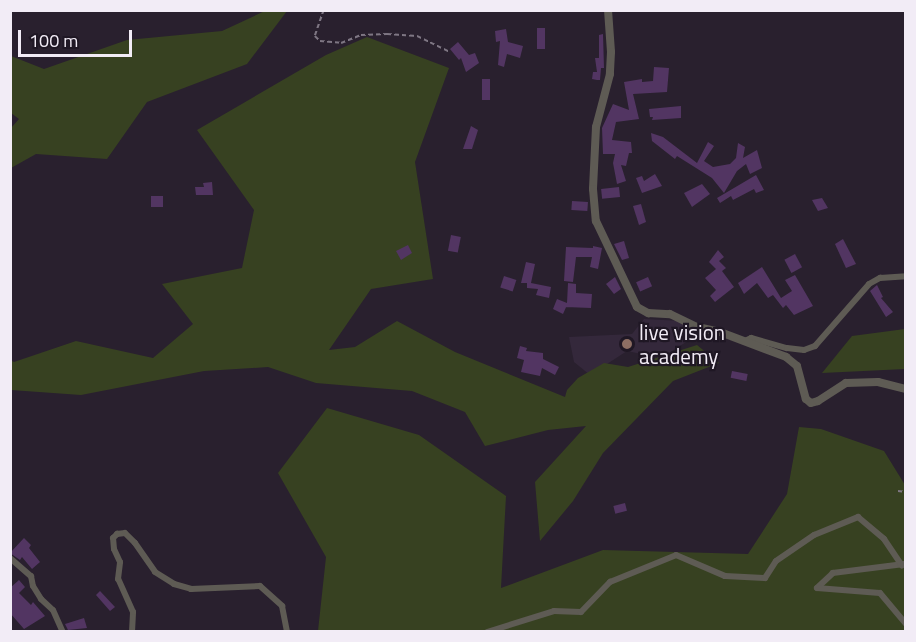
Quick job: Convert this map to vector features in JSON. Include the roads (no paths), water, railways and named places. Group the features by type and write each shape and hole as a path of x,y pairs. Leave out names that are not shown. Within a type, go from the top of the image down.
{"street":[{"path":"608,10 610,74 596,127 593,189 600,233 613,252 640,309 648,313 670,314 698,327 745,341 792,361 800,375 806,399 811,403 846,383 878,382 906,389"},
{"path":"745,341 752,338 787,348 804,350 815,346 869,284 886,276 906,276"},
{"path":"487,632 554,611 581,612 610,582 676,555 725,576 765,578 776,561 814,535 858,517 884,539 904,565"},
{"path":"132,632 133,612 118,579 120,562 114,549 113,538 117,534 125,533 135,543 155,572 174,585 191,589 260,586 282,606 286,632"},
{"path":"10,558 31,576 33,586 41,599 54,610 63,632"},
{"path":"904,565 833,573 817,588 880,593 906,624"}],"place":[{"name":"live vision academy","path":"627,344"}]}
